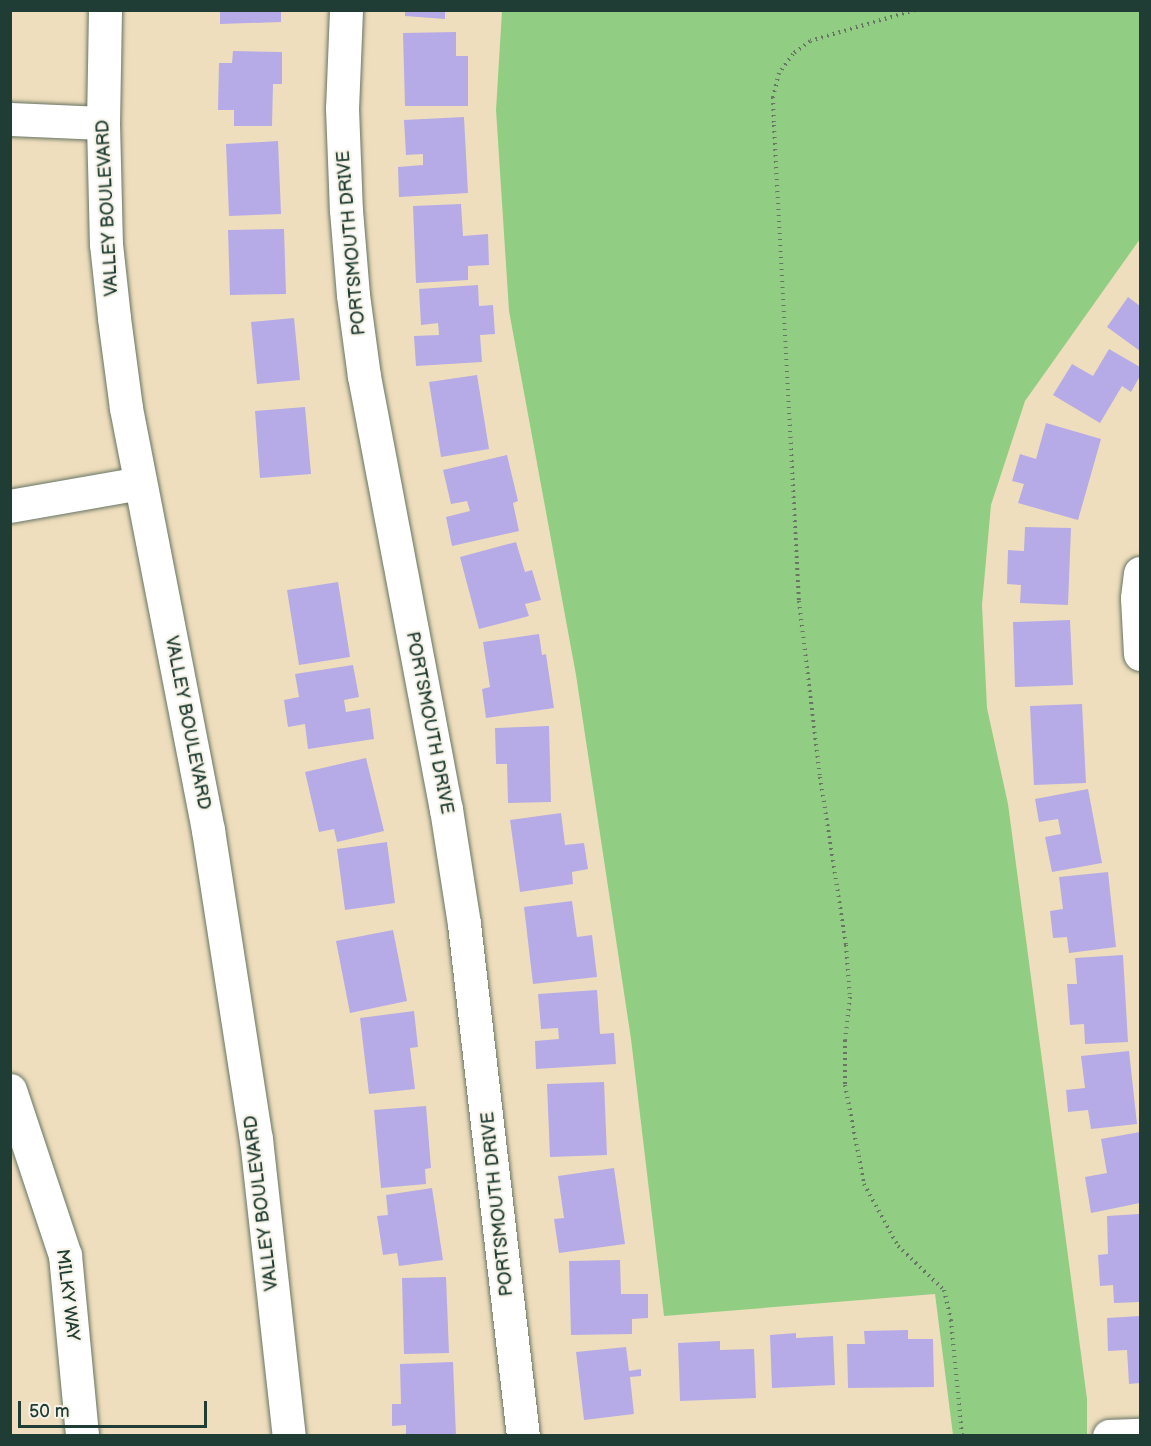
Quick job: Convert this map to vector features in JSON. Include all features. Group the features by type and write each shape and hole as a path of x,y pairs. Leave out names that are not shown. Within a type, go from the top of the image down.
{"street":[{"name":"VALLEY BOULEVARD","path":"105,10 103,123 106,244 126,408 208,830 256,1139 288,1436"},
{"name":"PORTSMOUTH DRIVE","path":"346,10 342,108 346,210 353,295 366,387 446,809 464,924 523,1436"},
{"path":"10,118 103,123"},
{"path":"10,506 140,483"},
{"path":"1140,573 1137,597 1140,654"},
{"name":"MILKY WAY","path":"10,1090 65,1255 82,1436"},
{"path":"1109,1436 1140,1435"}],"path":[{"path":"915,10 810,41 793,54 779,73 773,97 799,601 820,777 846,945 850,997 845,1040 845,1085 864,1184 898,1246 944,1290 951,1320 962,1436"}],"green space":[{"path":"502,11 1140,11 1140,239 1025,401 991,505 982,605 987,708 1008,804 1087,1399 1087,1435 953,1435 935,1294 664,1316 631,1039 576,675 509,311 496,110"}],"building":[{"path":"220,10 281,10 281,22 220,24"},
{"path":"405,10 445,10 445,19 405,16"},
{"path":"456,32 456,56 468,56 468,106 405,106 403,33"},
{"path":"233,51 282,52 282,84 273,84 272,126 234,126 234,110 218,110 219,63 232,63"},
{"path":"464,117 468,193 399,197 398,167 423,165 423,154 406,155 404,120"},
{"path":"278,141 281,214 229,216 226,144"},
{"path":"461,204 463,236 488,234 489,265 468,266 468,280 416,283 413,206"},
{"path":"284,229 286,294 230,295 228,230"},
{"path":"478,285 479,306 493,305 495,334 480,335 482,362 416,366 414,336 439,335 438,323 421,325 419,289"},
{"path":"1128,297 1140,306 1140,351 1107,327"},
{"path":"294,318 300,380 257,384 251,322"},
{"path":"1109,349 1140,367 1140,376 1131,392 1122,386 1100,423 1053,395 1072,364 1093,376"},
{"path":"477,375 489,449 441,457 429,382"},
{"path":"305,407 311,474 260,478 255,411"},
{"path":"1046,423 1101,439 1078,520 1018,503 1024,484 1012,481 1020,454 1036,459"},
{"path":"507,455 518,501 513,503 519,531 452,546 446,517 470,511 467,501 451,504 443,470"},
{"path":"1025,527 1071,528 1068,605 1020,603 1021,585 1007,584 1008,550 1024,551"},
{"path":"516,542 525,572 532,570 541,600 525,604 529,616 479,629 460,557"},
{"path":"338,582 350,657 299,665 287,590"},
{"path":"1070,620 1073,685 1015,687 1013,622"},
{"path":"539,634 542,655 546,654 554,708 486,718 482,689 490,687 483,642"},
{"path":"353,665 359,697 344,700 346,712 370,708 374,739 308,749 305,724 288,727 284,700 299,697 295,674"},
{"path":"1082,704 1086,783 1034,785 1030,706"},
{"path":"549,726 551,802 508,803 507,764 496,764 495,728"},
{"path":"366,758 384,831 337,842 334,829 319,832 305,772"},
{"path":"1088,789 1102,863 1052,872 1045,837 1061,834 1058,819 1039,822 1035,799"},
{"path":"561,813 565,845 584,843 588,869 572,872 573,884 520,892 510,820"},
{"path":"387,842 395,903 345,910 337,849"},
{"path":"1108,872 1116,947 1069,953 1067,937 1053,938 1050,911 1063,909 1059,877"},
{"path":"572,901 577,937 592,935 597,977 533,984 524,907"},
{"path":"393,930 407,1001 350,1013 336,941"},
{"path":"1123,955 1128,1042 1085,1044 1084,1024 1070,1025 1067,984 1077,984 1075,958"},
{"path":"597,990 600,1034 614,1033 616,1064 536,1069 535,1041 559,1039 558,1028 541,1029 538,994"},
{"path":"414,1011 418,1047 410,1048 415,1089 369,1094 360,1018"},
{"path":"1129,1051 1137,1124 1091,1129 1088,1110 1068,1112 1066,1090 1085,1088 1081,1056"},
{"path":"604,1082 607,1155 550,1157 547,1084"},
{"path":"426,1106 431,1168 425,1169 426,1184 381,1188 374,1110"},
{"path":"1140,1132 1140,1203 1091,1213 1085,1177 1107,1173 1101,1139"},
{"path":"614,1168 625,1244 559,1253 554,1219 564,1218 558,1176"},
{"path":"432,1188 443,1260 399,1266 397,1253 383,1255 377,1216 388,1215 386,1195"},
{"path":"1140,1214 1140,1302 1114,1303 1113,1285 1100,1286 1098,1255 1108,1254 1107,1216"},
{"path":"620,1260 621,1294 648,1294 648,1318 632,1319 632,1334 571,1335 569,1261"},
{"path":"446,1277 449,1353 404,1354 402,1278"},
{"path":"1140,1316 1140,1383 1129,1384 1127,1350 1108,1351 1107,1318"},
{"path":"908,1330 908,1339 933,1339 934,1387 848,1388 847,1344 865,1344 864,1331"},
{"path":"796,1333 796,1338 833,1336 835,1385 772,1388 770,1335"},
{"path":"720,1341 720,1350 754,1349 756,1398 680,1401 678,1343"},
{"path":"626,1347 629,1371 641,1369 641,1376 630,1377 634,1414 584,1420 576,1352"},
{"path":"453,1362 456,1436 406,1436 406,1425 392,1426 392,1404 401,1404 400,1364"}]}
